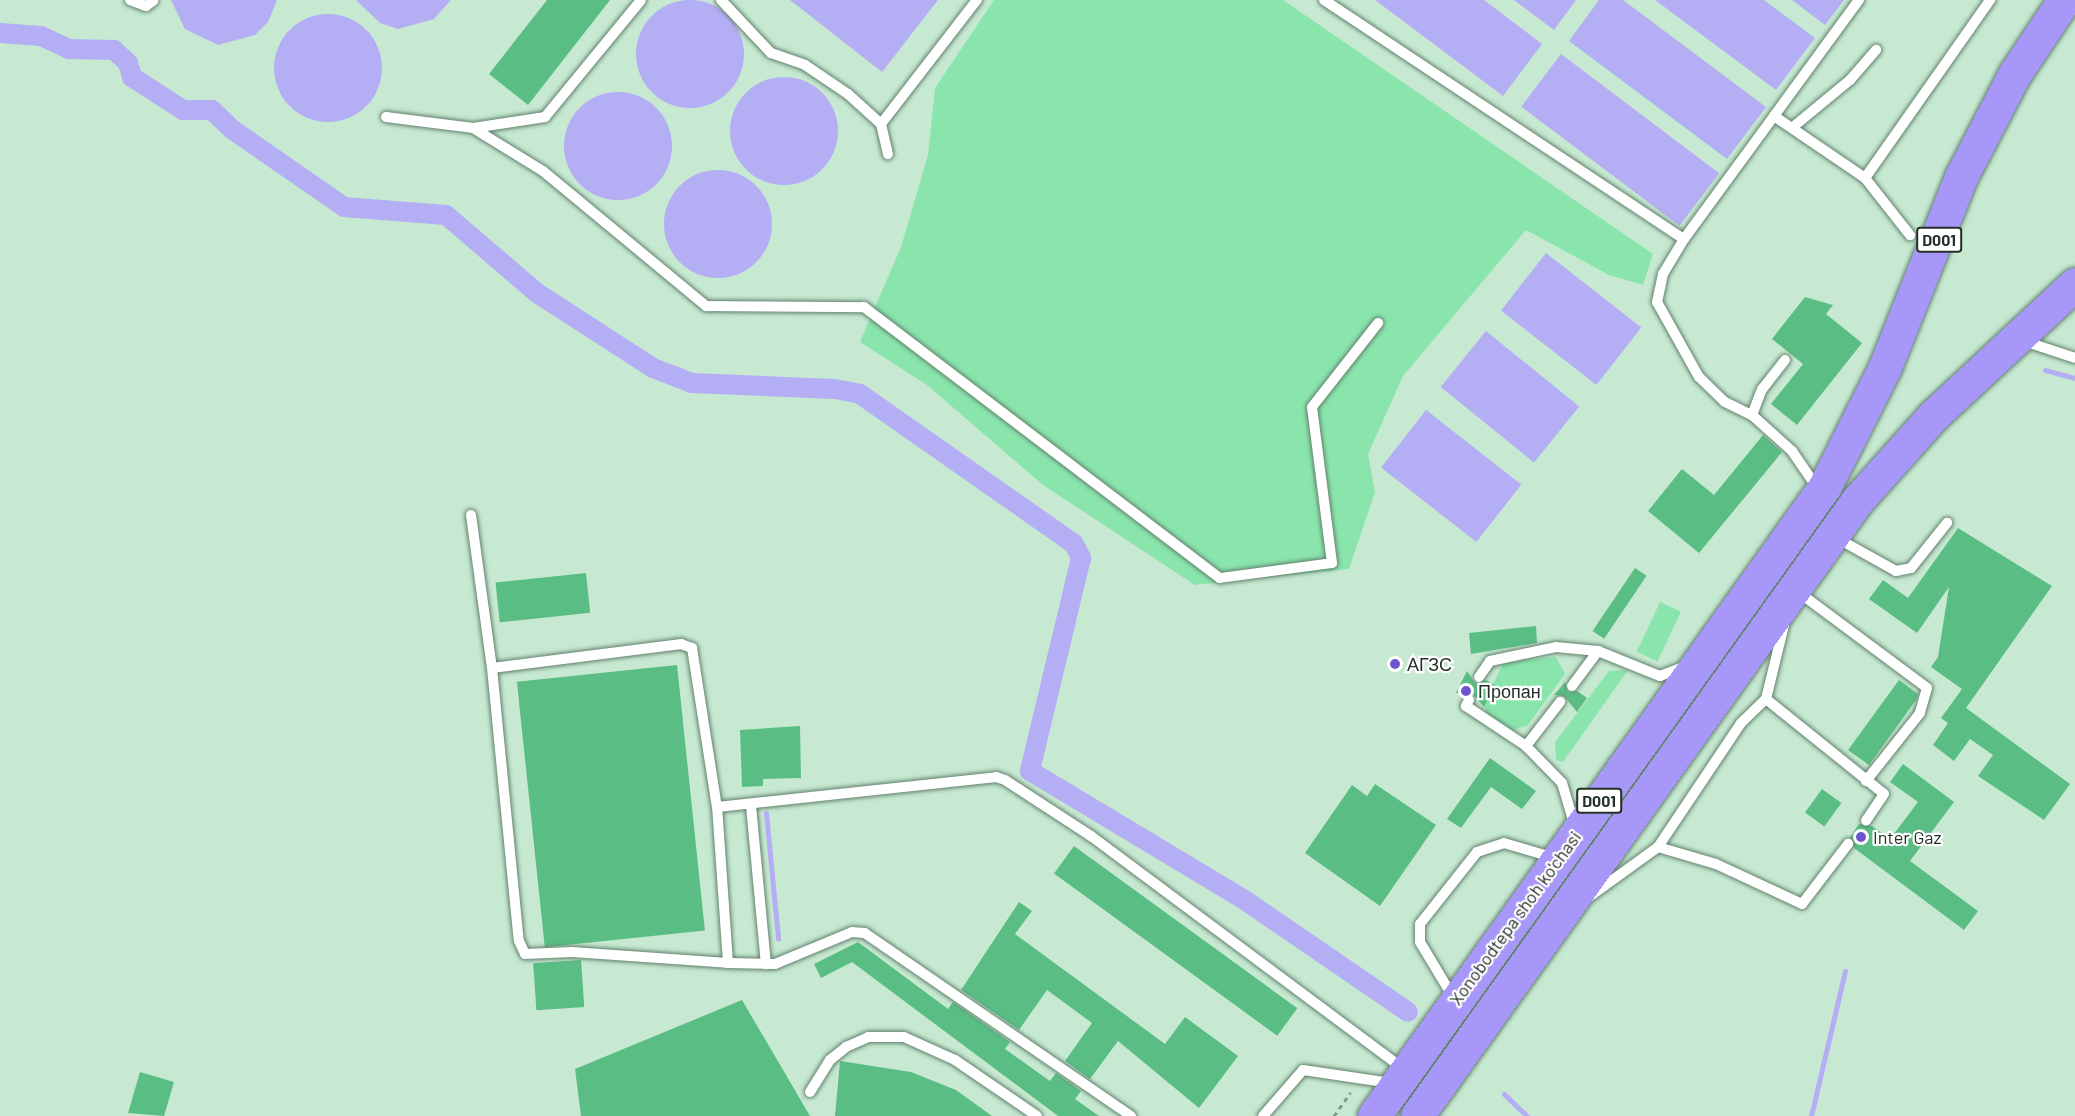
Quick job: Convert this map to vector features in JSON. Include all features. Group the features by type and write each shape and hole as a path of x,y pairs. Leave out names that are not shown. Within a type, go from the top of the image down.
{"highway":[{"name":"D001","path":"1822,489 1886,368 1961,177 2014,75 2064,0"},
{"name":"D001","path":"2018,339 2075,284"},
{"name":"Xonobodtepa shoh ko'chasi","path":"1417,1116 1857,501 1934,415 2018,339"},
{"name":"Xonobodtepa shoh ko'chasi","path":"1374,1116 1822,489"},
{"path":"1640,744 1669,764"}],"lane":[{"path":"130,0 146,6 153,1"},
{"path":"386,117 473,128 545,117 640,0"},
{"path":"721,0 771,53 805,65 848,94 881,124 888,154"},
{"path":"881,124 977,0"},
{"path":"1324,0 1684,239"},
{"path":"1822,489 1792,451 1752,415 1725,402 1699,377 1657,302 1663,274 1684,239 1859,0"},
{"path":"1865,178 1990,0"},
{"path":"1793,126 1850,80 1876,50"},
{"path":"1774,116 1793,126 1865,178 1910,235"},
{"path":"473,128 543,171 706,306 864,307 1220,578 1332,563 1312,407 1378,323"},
{"path":"2018,339 2075,358"},
{"path":"1752,415 1762,389 1785,360"},
{"path":"471,515 492,668 519,941 525,954 572,952 766,964 809,952 852,932 865,933 1131,1116"},
{"path":"1833,536 1896,571 1911,568 1947,523"},
{"path":"1557,920 1658,847 1741,723 1766,699 1793,591 1927,688 1920,713 1866,781"},
{"path":"492,668 681,644 693,648 717,807 728,963"},
{"path":"1479,677 1490,661 1556,646 1598,651 1660,676 1698,662"},
{"path":"1572,686 1598,651"},
{"path":"1766,699 1884,795 1866,821"},
{"path":"1456,1002 1420,942 1420,924 1477,852 1504,843 1567,847 1572,804 1562,783 1526,746 1466,706 1468,700"},
{"path":"1526,746 1560,702"},
{"path":"717,807 751,806 996,777 1005,780 1091,836 1402,1077"},
{"path":"751,806 766,964"},
{"path":"1658,847 1716,864 1802,904 1848,844"},
{"path":"810,1092 830,1060 846,1047 868,1037 904,1037 955,1060 1037,1116"},
{"path":"1263,1116 1303,1070 1402,1077"}],"green space":[{"path":"994,0 1283,0 1653,254 1643,285 1609,275 1526,230 1403,376 1368,454 1375,492 1349,569 1195,585 1043,485 927,385 860,342 901,247 928,155 935,88"},
{"path":"1660,602 1681,612 1658,662 1637,652"},
{"path":"1556,657 1565,674 1528,725 1511,731 1486,714 1484,701 1504,662"},
{"path":"1628,670 1563,762 1556,760 1555,742 1609,671"}],"shaded area":[{"path":"171,0 277,0 268,22 255,35 218,45 185,29"},
{"path":"356,0 451,0 434,19 398,29 380,23"},
{"path":"690,0 711,4 728,16 740,33 744,54 740,75 728,92 711,104 690,108 669,104 652,92 640,75 636,54 640,33 652,16 669,4"},
{"path":"790,0 938,0 882,72"},
{"path":"1375,0 1484,0 1542,44 1503,96"},
{"path":"1514,0 1576,0 1554,30"},
{"path":"1599,0 1623,0 1766,107 1727,159 1569,41"},
{"path":"1655,0 1764,0 1815,38 1776,90"},
{"path":"1792,0 1844,0 1825,25"},
{"path":"328,14 349,18 366,30 378,47 382,68 378,89 366,106 349,118 328,122 307,118 290,106 278,89 274,68 278,47 290,30 307,18"},
{"path":"1561,54 1719,173 1679,226 1521,107"},
{"path":"784,77 805,81 822,93 834,110 838,131 834,152 822,169 805,181 784,185 763,181 746,169 734,152 730,131 734,110 746,93 763,81"},
{"path":"618,92 639,96 656,108 668,125 672,146 668,167 656,184 639,196 618,200 597,196 580,184 568,167 564,146 568,125 580,108 597,96"},
{"path":"718,170 739,174 756,186 768,203 772,224 768,245 756,262 739,274 718,278 697,274 680,262 668,245 664,224 668,203 680,186 697,174"},
{"path":"1546,253 1641,327 1596,385 1501,311"},
{"path":"1486,331 1579,407 1534,462 1441,387"},
{"path":"1426,410 1521,484 1476,542 1381,468"}],"building":[{"path":"547,0 610,0 528,105 489,74"},
{"path":"1805,297 1833,305 1826,314 1862,343 1797,425 1771,404 1803,364 1772,339"},
{"path":"1763,435 1782,452 1699,553 1648,511 1682,469 1714,495"},
{"path":"1958,528 2052,586 1966,708 2070,784 2044,820 1978,776 1993,755 1970,739 1954,761 1933,745 1948,723 1941,718 1962,689 1931,667 1938,657 1949,587 1917,633 1869,599 1883,580 1908,598"},
{"path":"1635,568 1647,576 1604,639 1593,631"},
{"path":"586,573 590,613 500,622 495,583"},
{"path":"1536,626 1537,643 1471,654 1469,633"},
{"path":"677,665 705,931 545,947 517,682"},
{"path":"1467,671 1475,683 1486,680 1495,685 1484,707 1472,693 1456,693"},
{"path":"1899,680 1918,694 1916,700 1869,765 1848,750"},
{"path":"1565,682 1568,692 1577,691 1587,698 1577,712 1564,696 1554,695"},
{"path":"800,726 801,778 763,779 763,786 742,787 740,730"},
{"path":"1490,758 1536,791 1522,809 1491,787 1461,828 1447,819"},
{"path":"1903,764 1954,802 1910,861 1978,911 1964,930 1854,848 1850,837 1859,824 1872,826 1890,839 1918,802 1890,782"},
{"path":"1375,784 1436,825 1380,906 1305,853 1352,785 1367,796"},
{"path":"1822,789 1841,803 1824,827 1805,812"},
{"path":"1074,846 1297,1008 1277,1036 1054,874"},
{"path":"1019,902 1032,911 1015,934 1165,1044 1185,1017 1238,1056 1199,1108 1118,1041 1090,1079 1065,1061 1092,1023 1047,990 1019,1030 961,990"},
{"path":"858,942 948,1009 953,1002 1010,1042 1005,1049 1050,1081 1056,1073 1081,1091 1075,1099 1099,1116 1058,1116 852,962 821,978 814,964"},
{"path":"581,960 584,1007 536,1010 533,963"},
{"path":"742,1000 810,1116 581,1116 575,1069"},
{"path":"840,1061 911,1072 956,1090 992,1116 835,1116"},
{"path":"140,1072 174,1082 164,1116 128,1113"}],"waterway":[{"path":"0,33 41,36 69,49 114,50 128,63 132,77 183,110 212,110 233,130 344,207 446,215 537,293 653,368 692,383 835,389 860,394 1074,544 1081,558 1030,771 1246,901 1408,1012"},
{"path":"2045,370 2075,378"},
{"path":"766,813 778,938"},
{"path":"1811,1116 1845,971"},
{"path":"1504,1094 1527,1116"}],"place":[{"name":"АГЗС","path":"1395,664"},
{"name":"Пропан","path":"1466,691"},
{"name":"Inter Gaz","path":"1861,837"}]}
